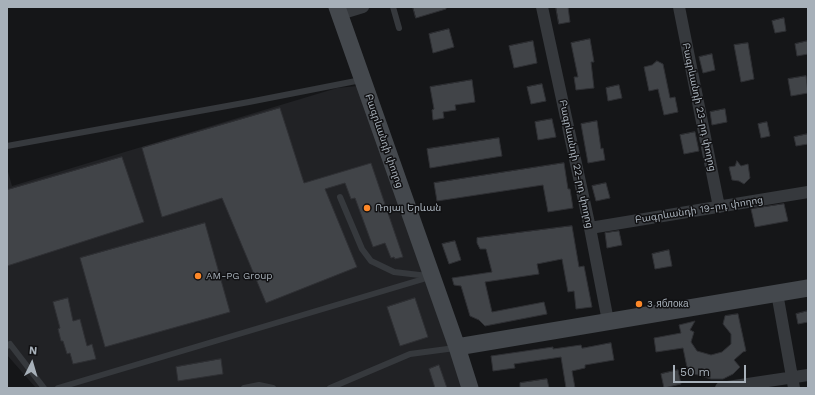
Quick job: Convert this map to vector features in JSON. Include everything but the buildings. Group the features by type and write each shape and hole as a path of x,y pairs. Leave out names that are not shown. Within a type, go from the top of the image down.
{"main road":[{"name":"Բագրևանդի փողոց","path":"338,11 457,347 470,388"},
{"path":"457,347 808,288"}],"street":[{"path":"338,11 362,7"},
{"name":"Բագրևանդի 22-րդ փողոց","path":"542,7 590,228 608,321"},
{"name":"Բագրևանդի 23-րդ փողոց","path":"679,7 720,207"},
{"name":"Բագրևանդի 19-րդ փողոց","path":"590,228 808,192"},
{"path":"777,293 793,383"},
{"path":"721,388 793,383 808,375"}],"lane":[{"path":"393,7 399,28"},
{"path":"7,146 363,80"},
{"path":"340,197 362,249 371,261 394,272 432,276"},
{"path":"58,388 432,276"},
{"path":"7,346 10,344 44,388"},
{"path":"331,388 410,354 457,347"},
{"path":"244,388 259,385 273,388"}],"shaded area":[{"path":"357,86 463,388 36,388 7,355 7,168 12,186 337,88"}],"place":[{"name":"Ռոյալ Երևան","path":"367,208"},
{"name":"AM-PG Group","path":"198,276"},
{"name":"3 яблока","path":"639,304"}]}
